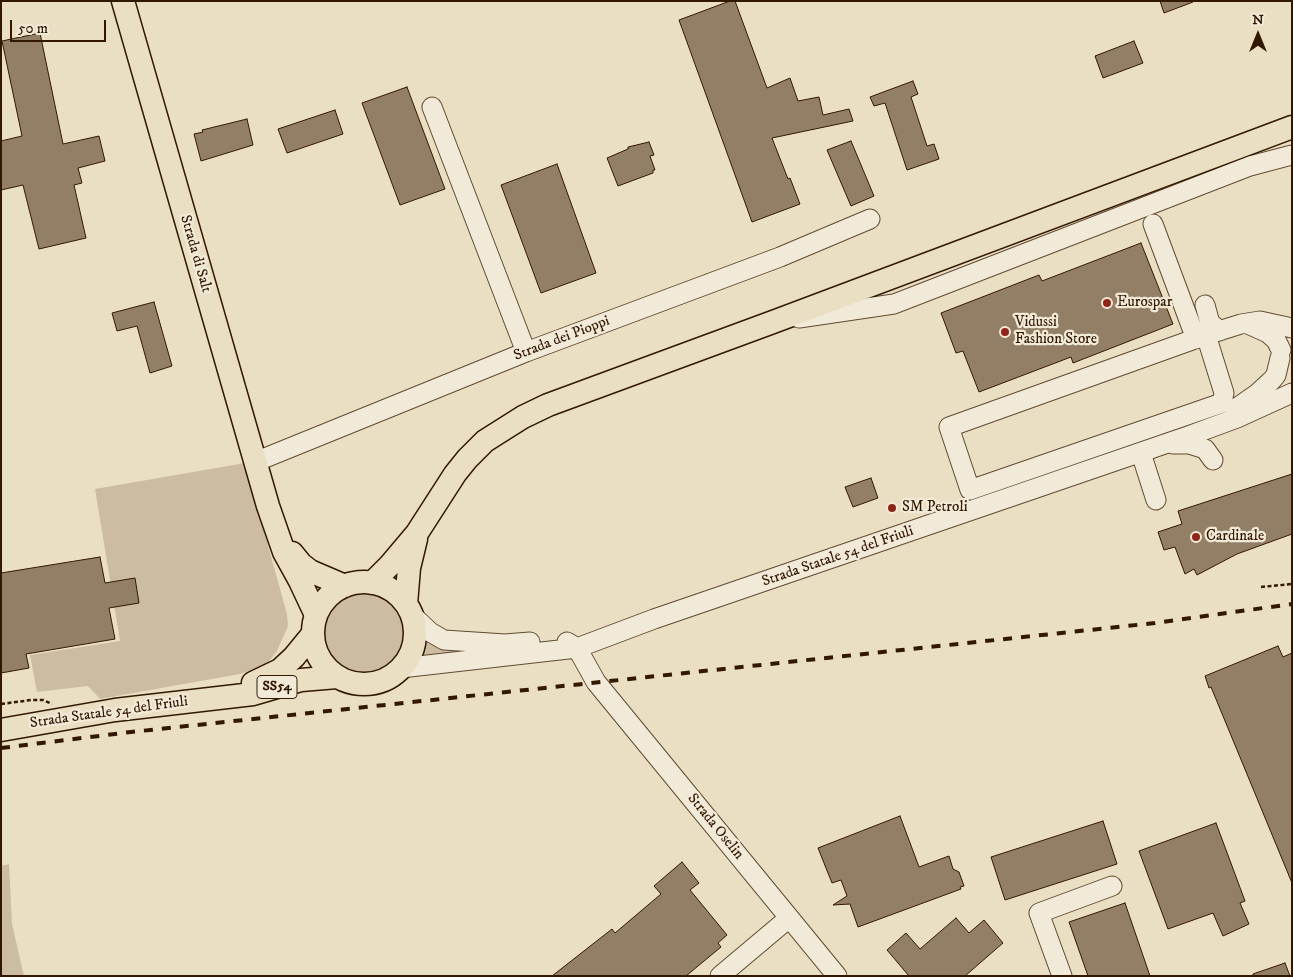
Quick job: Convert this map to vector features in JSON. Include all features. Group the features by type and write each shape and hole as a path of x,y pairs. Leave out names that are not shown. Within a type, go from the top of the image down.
{"main road":[{"name":"Strada di Salt","path":"122,1 268,506"},
{"path":"372,583 418,533 454,474 485,441 523,417 548,405 1292,127"},
{"path":"268,506 292,553 301,564 310,571 345,586"},
{"path":"268,506 284,552 300,581 314,625"},
{"path":"409,609 409,568 418,533"},
{"name":"Strada Statale 54 del Friuli","path":"218,698 280,670 294,657 314,625 326,599 345,586 361,582 372,583 388,588 396,594 409,609 415,630 414,645 401,668 384,680 373,684 358,684 337,677 328,671 318,657 313,644 314,625"},
{"name":"Strada Statale 54 del Friuli","path":"1,730 115,710 253,694 301,680 337,677"}],"street":[{"path":"432,108 526,352"},
{"path":"773,322 894,304 1250,166 1292,154"},
{"name":"Strada dei Pioppi","path":"254,462 526,352 780,257 870,219"},
{"path":"1153,224 1207,335 1224,393 1222,402 970,490 949,427 1207,335 1241,324 1267,322 1292,330"},
{"path":"1205,305 1210,323 1207,335"},
{"path":"1241,324 1253,326 1268,333 1276,340 1281,354 1284,373 1292,384"},
{"name":"Strada Statale 54 del Friuli","path":"1191,436 1223,417 1267,385 1276,375 1286,338 1292,330"},
{"name":"Strada Statale 54 del Friuli","path":"401,668 577,648 654,619 1191,436 1292,393"},
{"path":"1167,444 1198,446 1205,449 1213,460 1215,442 1219,432 1237,418"},
{"path":"1141,453 1156,500"},
{"name":"Strada Statale 54 del Friuli","path":"409,609 430,632 444,640 505,644 543,640 654,619"},
{"name":"Strada Statale 54 del Friuli","path":"593,678 596,656 603,644 654,619"},
{"path":"543,640 572,644 577,648 593,678"},
{"name":"Strada Statale 54 del Friuli","path":"434,665 468,672 545,660 558,660 579,666 593,678"},
{"name":"Strada Oselin","path":"593,678 837,976"},
{"path":"1062,976 1038,913 1112,886"},
{"path":"720,976 789,918"}],"path":[{"path":"1261,587 1292,584"},
{"path":"1,704 43,700 53,704 58,719"}],"shaded area":[{"path":"245,463 287,614 288,626 277,651 269,661 258,668 240,674 100,699 88,686 37,692 30,655 120,641 95,489"},
{"path":"363,589 380,593 394,602 403,616 407,633 403,650 394,664 380,673 363,677 346,673 332,664 323,650 319,633 323,616 332,602 346,593"},
{"path":"424,637 522,649 418,661"},
{"path":"9,864 12,924 24,976 1,976 1,866"}],"building":[{"path":"730,1 735,1 767,88 790,78 798,101 819,97 823,115 849,109 853,121 772,138 800,204 752,222 679,20"},
{"path":"1160,1 1193,1 1193,2 1164,13"},
{"path":"40,33 63,144 99,136 105,161 78,168 82,183 74,185 86,238 39,249 23,185 1,190 1,141 22,136 2,41"},
{"path":"1134,41 1143,63 1103,78 1095,56"},
{"path":"913,81 918,94 911,97 927,146 934,144 939,159 907,170 885,103 874,106 870,97"},
{"path":"407,87 445,189 400,205 362,103"},
{"path":"335,110 343,134 287,153 278,129"},
{"path":"247,119 253,145 201,161 194,134 203,132 202,130"},
{"path":"851,141 874,196 851,206 827,150"},
{"path":"649,142 654,155 650,156 655,170 653,170 653,173 618,186 607,158 628,149 628,147"},
{"path":"557,164 596,273 541,293 501,185"},
{"path":"1141,243 1173,324 1073,363 1071,357 979,392 963,351 956,353 941,313 1039,275 1042,281"},
{"path":"154,302 172,366 150,373 137,326 117,331 112,313"},
{"path":"1292,474 1292,534 1237,554 1197,575 1194,569 1185,574 1175,547 1164,550 1158,532 1182,524 1178,511"},
{"path":"871,478 878,498 853,507 845,487"},
{"path":"100,557 105,583 135,578 139,603 109,608 115,639 26,654 29,668 1,673 1,573"},
{"path":"1278,646 1283,657 1292,653 1292,883 1205,676"},
{"path":"900,816 919,867 949,856 953,869 959,872 964,886 960,887 961,889 858,927 850,904 833,905 847,896 841,880 832,883 818,848"},
{"path":"1103,821 1117,864 1005,900 991,857"},
{"path":"1216,823 1245,901 1240,903 1249,924 1223,936 1213,913 1168,929 1139,851"},
{"path":"682,862 699,883 690,890 727,935 718,943 721,947 686,976 552,976 612,929 615,933 661,894 654,886"},
{"path":"1125,903 1150,976 1088,976 1069,922"},
{"path":"956,918 969,933 984,920 1003,943 965,976 909,976 887,950 906,933 920,949"},
{"path":"1285,963 1290,976 1253,976 1253,974"}],"railway":[{"path":"1,748 131,732 1155,623 1292,604"}],"place":[{"name":"Eurospar","path":"1107,303"},
{"name":"Vidussi Fashion Store","path":"1005,332"},
{"name":"SM Petroli","path":"892,508"},
{"name":"Cardinale","path":"1196,537"}]}
